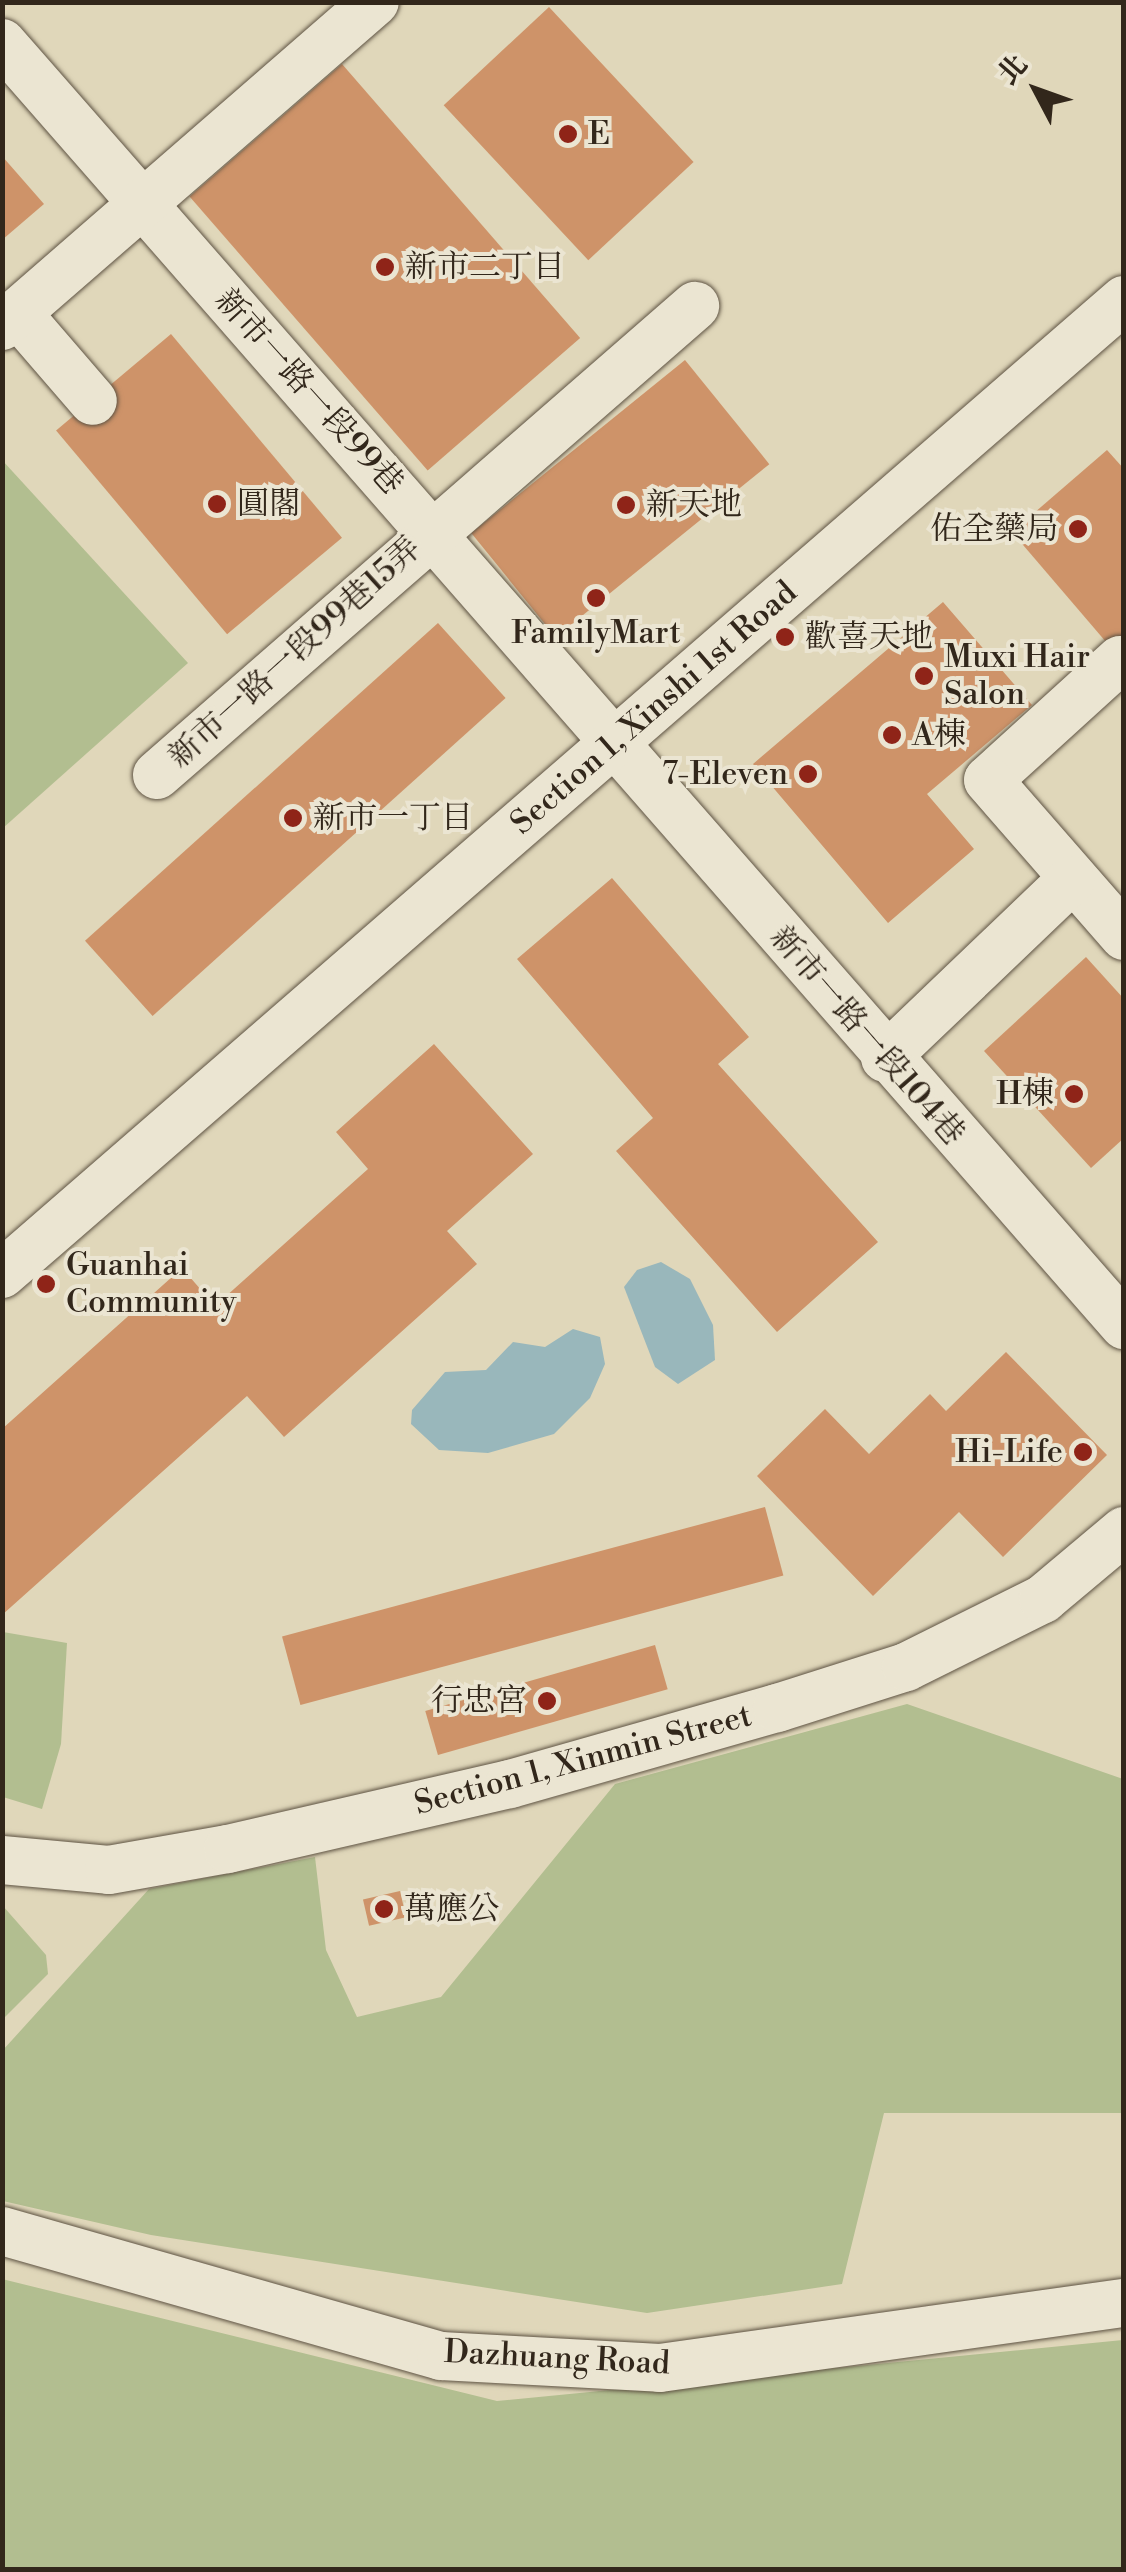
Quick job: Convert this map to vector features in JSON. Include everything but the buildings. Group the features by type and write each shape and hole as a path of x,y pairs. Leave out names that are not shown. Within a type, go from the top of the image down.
{"street":[{"path":"92,401 10,320 374,2"},
{"name":"新市一路一段99巷","path":"2,43 140,204 433,530 612,744"},
{"name":"Section 1, Xinshi 1st Road","path":"2,1274 1124,300"},
{"name":"新市一路一段99巷15弄","path":"157,775 433,530 695,306"},
{"path":"1120,660 988,780 1071,880 1124,936"},
{"name":"新市一路一段104巷","path":"612,744 1124,1326"},
{"path":"885,1058 1071,880"},
{"name":"Section 1, Xinmin Street","path":"2,1860 109,1870 228,1849 510,1784 776,1708 906,1667 1043,1599 1124,1532"},
{"name":"Dazhuang Road","path":"2,2231 441,2356 660,2368 1124,2303"}],"green space":[{"path":"2,460 188,663 3,828 2,828"},
{"path":"3,1632 67,1643 61,1744 42,1809 3,1797"},
{"path":"907,1704 1123,1779 1123,2113 884,2113 842,2284 647,2313 151,2235 3,2201 3,2050 149,1889 315,1857 326,1950 357,2017 441,1997 615,1784"},
{"path":"3,1906 46,1955 48,1974 3,2019"},
{"path":"2,2279 497,2401 1123,2340 1123,2569 3,2569"}],"water":[{"path":"661,1262 690,1279 713,1325 715,1360 678,1384 655,1367 624,1287 637,1270"},
{"path":"573,1329 600,1337 605,1364 590,1398 554,1434 488,1453 439,1450 411,1424 412,1410 445,1372 486,1370 513,1342 545,1347"}],"place":[{"name":"E","path":"568,134"},
{"name":"新市二丁目","path":"385,267"},
{"name":"圓閣","path":"217,504"},
{"name":"新天地","path":"626,505"},
{"name":"佑全藥局","path":"1078,529"},
{"name":"FamilyMart","path":"596,598"},
{"name":"歡喜天地","path":"785,637"},
{"name":"Muxi Hair Salon","path":"924,676"},
{"name":"A棟","path":"892,735"},
{"name":"7-Eleven","path":"808,774"},
{"name":"新市一丁目","path":"293,818"},
{"name":"H棟","path":"1074,1094"},
{"name":"Guanhai Community","path":"46,1284"},
{"name":"Hi-Life","path":"1083,1452"},
{"name":"行忠宮","path":"547,1701"},
{"name":"萬應公","path":"384,1909"}]}
